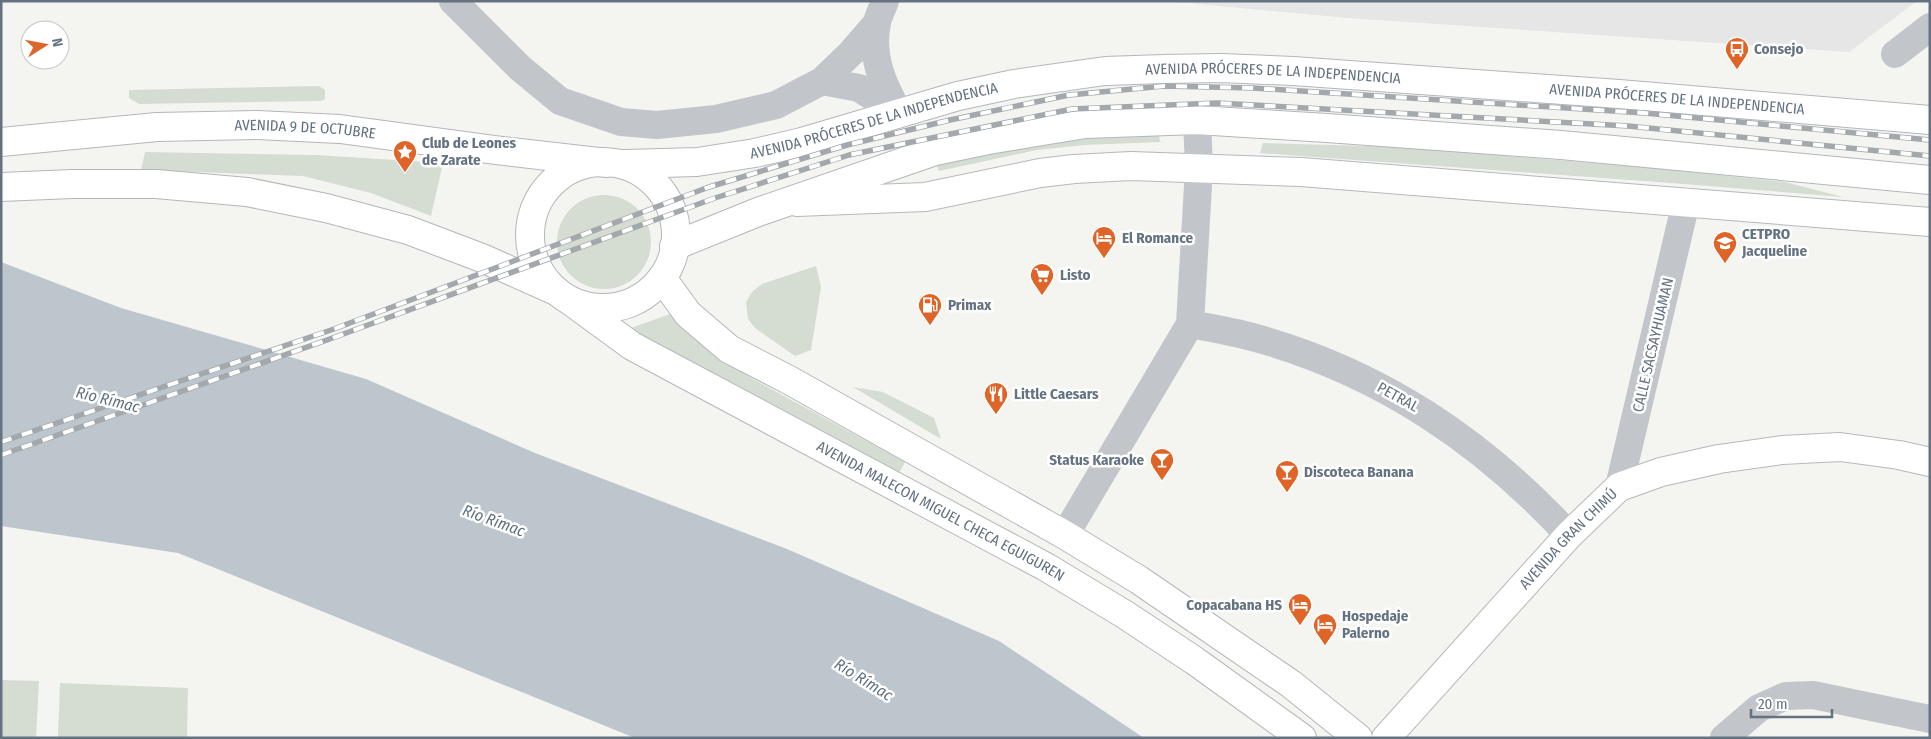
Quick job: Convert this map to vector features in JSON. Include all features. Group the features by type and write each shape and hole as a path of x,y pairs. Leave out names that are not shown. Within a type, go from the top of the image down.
{"main road":[{"name":"AVENIDA PRÓCERES DE LA INDEPENDENCIA","path":"616,163 697,162 755,153 802,142 899,113 1004,86 1105,71 1221,68 1293,71 1619,94 1930,120"},
{"path":"674,246 786,202 935,151 1085,124 1197,120 1561,145 1930,180"},
{"name":"AVENIDA 9 DE OCTUBRE","path":"1,142 157,127 257,125 340,129 495,150 616,163"},
{"path":"1,187 72,184 156,184 247,192 326,208 408,230 482,258 562,296 589,307 609,308 629,303 647,293 662,278 670,262 674,246 674,225 669,205 658,187 643,173 616,163 584,164 563,174 546,189 535,208 530,230 532,253 541,274 562,296"},
{"path":"786,202 925,197 1040,173 1131,166 1301,172 1930,222"},
{"path":"662,278 688,314 729,349 789,380 1065,535 1139,580 1291,684 1358,738"},
{"name":"AVENIDA MALECON MIGUEL CHECA EGUIGUREN","path":"562,296 632,346 1061,576 1196,661 1302,738"},
{"name":"AVENIDA GRAN CHIMÚ","path":"1386,738 1569,535 1619,487 1661,472 1782,450 1840,447 1899,455 1930,462"}],"street":[{"path":"453,1 520,68 560,101 621,122 657,125 716,119 776,105 822,81 851,53 881,12"},
{"path":"881,12 876,45 877,65 885,90 899,113"},
{"path":"1895,54 1930,27"},
{"path":"822,81 860,88 899,113"},
{"path":"1065,535 1190,324 1199,168 1197,120"},
{"name":"CALLE SACSAYHUAMAN","path":"1619,487 1686,202"},
{"name":"PETRAL","path":"1190,324 1256,338 1320,359 1382,387 1440,422 1495,462 1545,509 1569,535"},
{"path":"1724,738 1759,708 1786,696 1813,695 1930,719"}],"shaded area":[{"path":"1166,1 1917,1 1849,52 1348,18"},
{"path":"319,86 325,90 325,99 322,101 139,104 129,98 129,90"},
{"path":"1159,134 1160,142 1084,145 1037,150 939,171 936,164 1082,135"},
{"path":"1263,143 1402,147 1664,169 1785,182 1843,197 1260,153"},
{"path":"145,152 316,155 443,163 431,216 371,193 303,176 141,170"},
{"path":"604,195 622,199 637,209 647,224 651,242 647,260 637,275 622,285 604,289 586,285 571,275 561,260 557,242 561,224 571,209 586,199"},
{"path":"816,266 821,287 811,350 795,356 755,328 748,319 746,302 752,292 762,284"},
{"path":"673,313 724,359 751,378 905,462 899,473 639,344 631,328"},
{"path":"853,387 883,392 934,418 941,439"},
{"path":"1,680 39,681 36,738 1,738"},
{"path":"60,683 188,688 187,738 58,738"}],"water":[{"name":"Río Rímac","path":"1,262 121,308 366,379 535,453 787,549 999,641 1144,738 635,738 178,553 1,526"}],"railway":[{"path":"1,442 334,329 709,187 847,145 950,120 1069,95 1164,86 1253,88 1644,113 1930,140"},
{"path":"1,455 327,340 715,198 849,155 1072,109 1217,103 1628,126 1930,156"}],"place":[{"name":"Consejo","path":"1737,70"},
{"name":"Club de Leones de Zarate","path":"405,173"},
{"name":"El Romance","path":"1104,259"},
{"name":"CETPRO Jacqueline","path":"1725,264"},
{"name":"Listo","path":"1042,296"},
{"name":"Primax","path":"930,326"},
{"name":"Little Caesars","path":"996,415"},
{"name":"Status Karaoke","path":"1162,481"},
{"name":"Discoteca Banana","path":"1287,493"},
{"name":"Copacabana HS","path":"1300,626"},
{"name":"Hospedaje Palerno","path":"1325,646"}]}
